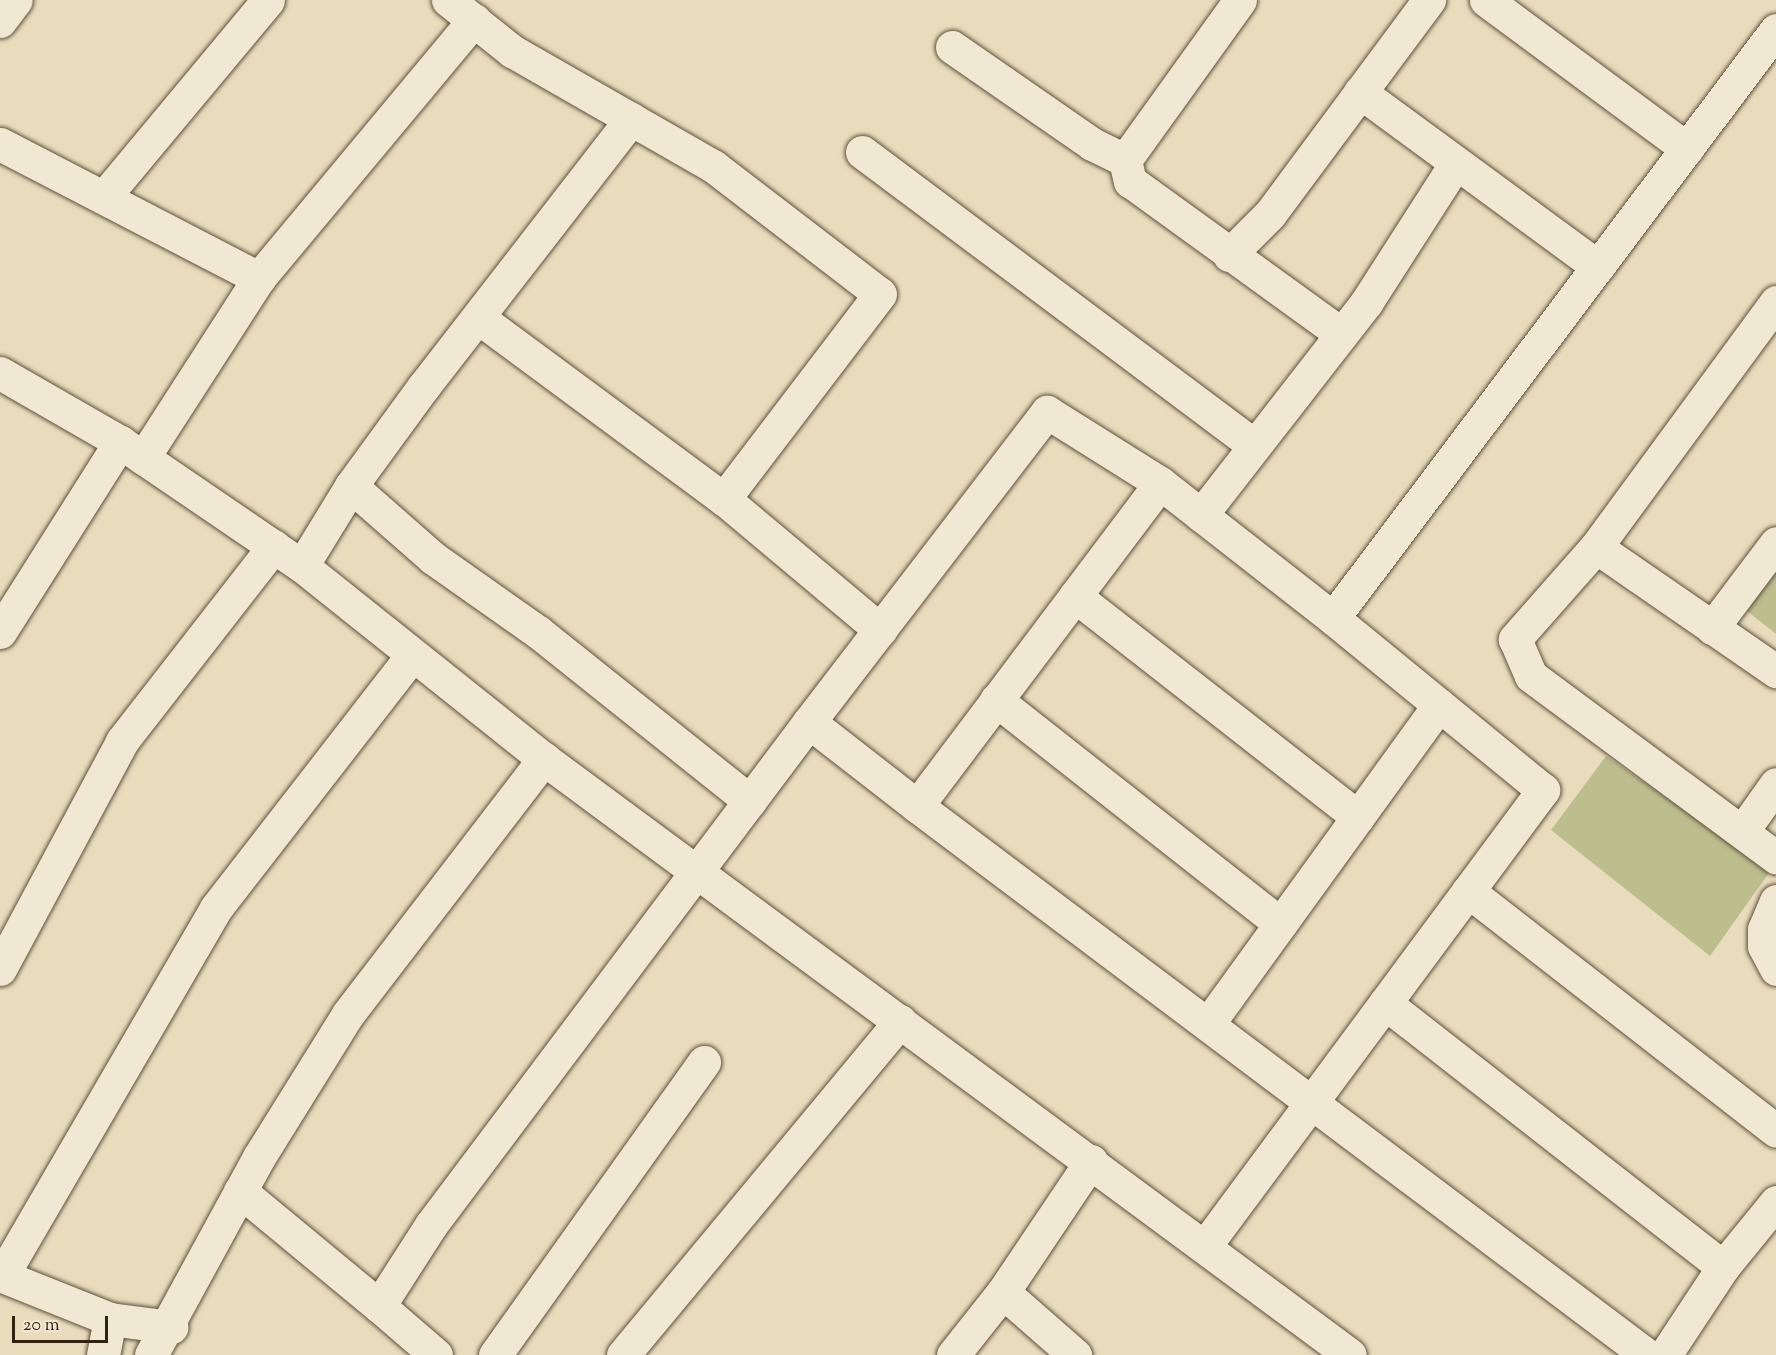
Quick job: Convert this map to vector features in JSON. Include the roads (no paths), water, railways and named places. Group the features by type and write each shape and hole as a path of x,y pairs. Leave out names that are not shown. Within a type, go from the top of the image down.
{"street":[{"path":"0,21 16,0"},
{"path":"104,197 268,0"},
{"path":"448,0 512,51 713,166 880,294 724,499"},
{"path":"1240,0 1125,160 1130,181 1229,255 1340,333"},
{"path":"1229,255 1270,214 1429,0"},
{"path":"1486,0 1687,149"},
{"path":"0,632 259,278 474,20"},
{"path":"1333,618 1776,30"},
{"path":"952,47 1092,144 1125,160"},
{"path":"1360,92 1598,267"},
{"path":"302,566 351,486 632,119"},
{"path":"0,144 259,278"},
{"path":"862,152 1253,445"},
{"path":"1201,515 1420,226 1456,163"},
{"path":"1776,302 1596,547 1515,639 1518,658 1531,676 1605,734 1744,829 1776,857"},
{"path":"479,318 724,499 880,630"},
{"path":"0,373 132,450 302,566 544,759 697,874 1091,1161 1350,1355"},
{"path":"378,1306 431,1226 809,722 1047,412 1160,483 1333,618 1543,790 1205,1246"},
{"path":"917,806 1160,483"},
{"path":"351,486 433,558 538,632 750,801"},
{"path":"1712,628 1776,543"},
{"path":"0,969 122,741 274,546"},
{"path":"1596,547 1776,671"},
{"path":"1075,596 1358,817"},
{"path":"171,1327 110,1319 1,1275 216,908 412,655"},
{"path":"996,700 1281,924"},
{"path":"1208,1024 1439,705"},
{"path":"809,722 917,806 1647,1355"},
{"path":"151,1355 171,1327 240,1191 348,1014 544,759"},
{"path":"1744,829 1776,784"},
{"path":"1468,891 1776,1131"},
{"path":"1776,901 1764,929 1764,946 1776,969"},
{"path":"1385,1003 1723,1267"},
{"path":"623,1355 900,1021"},
{"path":"495,1355 704,1062"},
{"path":"953,1355 1003,1292 1091,1161"},
{"path":"240,1191 436,1355"},
{"path":"1665,1355 1723,1267 1776,1202"},
{"path":"1003,1292 1075,1355"},
{"path":"103,1355 110,1319"}]}
